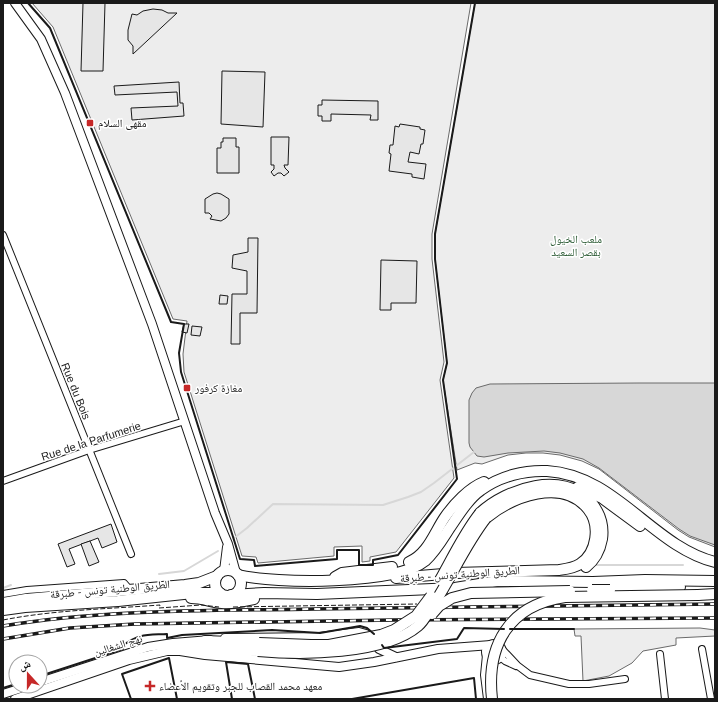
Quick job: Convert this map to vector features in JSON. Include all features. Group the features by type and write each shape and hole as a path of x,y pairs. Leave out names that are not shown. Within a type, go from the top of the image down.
{"main road":[{"name":"الطريق الوطنية تونس - طبرقة","path":"237,574 266,580 329,580 368,578 406,570 419,565 433,553 471,500 481,490 505,478 530,471 561,472 591,482 608,492 671,542 701,559 715,562"},
{"path":"329,580 342,573 393,567 413,560 424,551 446,516 467,493 480,483 505,478"},
{"path":"418,626 440,593 476,531 483,516 494,503 516,492 533,486 553,484 575,486 593,493 658,539 680,551 701,559"},
{"path":"498,582 530,578 563,577 578,572 588,566 596,557 600,547 603,528 600,516 595,507 574,490 553,484"},
{"path":"173,650 329,645 381,635 394,630 416,616 432,595 461,541 471,524 508,503 532,494 547,492 566,495 581,503 588,510 596,529 593,548 588,556 580,564 568,569 455,573 388,578 368,578"},
{"path":"229,570 237,574 241,581 239,589 235,594 226,596 220,593 215,584 220,574 229,570"},
{"name":"الطريق الوطنية تونس - طبرقة","path":"3,603 26,599 199,584 220,574"},
{"name":"الطريق الوطنية تونس - طبرقة","path":"230,595 264,593 317,594 455,588 498,582 619,582 645,580 714,581"},
{"path":"204,641 259,647 286,653 344,650 378,644 396,638 418,626 444,602 452,598 471,593 693,587 714,581"},
{"name":"الطريق الوطنية تونس - طبرقة","path":"3,610 206,592 220,593"},
{"path":"171,596 205,599 229,604 285,594"},
{"path":"494,699 491,680 492,663 500,640 507,628 518,617 538,604 556,598 574,596 715,594"}],"street":[{"path":"15,3 41,39 64,93 152,324 237,574"},
{"name":"Rue du Bois","path":"3,235 131,554"},
{"name":"Rue de la Parfumerie","path":"3,481 89,450 185,421"},
{"path":"220,574 228,544"},
{"path":"3,594 27,590 124,583 130,590"},
{"name":"نهج الشغالين","path":"48,679 148,647 173,643 240,637 319,638 359,632 366,634 379,649"},
{"path":"488,699 485,675 486,654 487,648 490,644"},
{"path":"15,699 129,660 173,650 205,655 324,667 345,667 438,649 497,644 518,666 530,675 569,684 589,684 625,679"},
{"path":"468,646 486,654 491,659 497,658 518,666"},
{"path":"494,699 493,675 497,658 502,651 501,648"},
{"path":"374,662 379,649 396,657"},
{"path":"702,649 711,699"},
{"path":"660,654 665,699"}],"green space":[{"path":"32,3 471,3 432,234 432,259 444,362 440,380 454,478 396,552 370,557 370,561 362,562 362,546 334,547 334,556 258,563 256,557 242,556 184,372 183,354 187,321 173,319 53,27"},
{"name":"ملعب الخيول بقصر السعيد","path":"475,3 715,3 715,547 689,537 678,530 599,469 582,461 560,455 526,453 508,455 482,464 475,463 457,470 443,380 447,363 435,259 435,234"},
{"path":"700,628 715,630 715,636 676,638 676,645 643,651 632,663 609,676 583,681 581,636 575,636 574,629"}],"shaded area":[{"path":"715,383 715,545 690,536 679,529 599,468 583,459 560,453 544,451 508,453 484,457 477,456 470,447 469,400 476,388 490,384"}],"building":[{"path":"83,3 105,3 103,71 81,71"},
{"path":"153,9 162,10 168,13 177,13 133,54 133,46 128,40 128,30 132,14 137,15 143,11"},
{"path":"222,71 265,72 263,127 221,124"},
{"path":"179,82 180,103 183,103 184,116 132,120 131,108 178,106 177,92 115,95 114,86"},
{"path":"322,100 378,101 378,120 370,120 371,115 331,114 331,121 322,121 322,116 318,116 318,105 322,105"},
{"path":"400,124 420,127 420,129 425,130 423,144 421,144 419,154 410,152 408,162 426,164 424,179 412,177 412,174 389,171 391,154 389,153 390,145 393,145 395,126 399,127"},
{"path":"271,137 289,137 288,165 284,165 289,172 284,176 281,173 278,173 274,176 271,172 274,169 274,165 271,165"},
{"path":"223,138 236,138 236,147 239,147 239,173 217,173 217,148 221,148"},
{"path":"217,193 229,199 229,214 221,221 210,219 212,216 209,213 205,213 205,199"},
{"path":"248,238 258,238 257,313 240,313 240,344 231,344 232,294 247,294 247,271 232,268 233,255 248,252"},
{"path":"381,260 417,261 416,303 391,303 391,310 380,310"},
{"path":"220,295 228,296 227,304 219,304"},
{"path":"184,324 189,324 187,333 182,332"},
{"path":"192,326 202,327 200,336 191,335"},
{"path":"111,524 117,542 102,548 98,538 69,549 75,564 67,567 58,544"},
{"path":"90,541 99,562 89,566 81,544"}],"waterway":[{"path":"234,538 273,504 383,505 408,497 421,492 474,452"},
{"path":"159,574 184,571 218,551"},
{"path":"595,565 683,565"},
{"path":"3,588 11,585"}],"railway":[{"path":"3,626 80,616 158,612 715,604"},
{"path":"3,639 70,628 135,624 393,620 715,618"}],"fence":[{"path":"233,607 417,604"},
{"path":"3,620 61,612 160,605 159,608 201,605 219,607"}],"wall":[{"path":"28,3 50,28 171,322 184,324 179,353 181,372 240,559 254,560 255,566 337,559 337,550 359,550 359,565 373,565 373,560 398,555 457,479 443,380 447,363 435,259 435,234 475,3"},
{"path":"48,673 123,649 122,646 128,642 148,635 167,634 167,638 182,635 272,630 320,633 360,626 367,628 374,634"},
{"path":"382,645 384,648 457,639 464,628 504,629"},
{"path":"510,629 574,629"},
{"path":"131,699 122,674 169,658 177,699"},
{"path":"232,699 226,662 248,664 255,699"},
{"path":"352,699 474,678 476,699"},
{"path":"3,688 8,686"}],"place":[{"name":"مقهى السلام","path":"90,123"},
{"name":"مغازة كرفور","path":"187,388"},
{"name":"معهد محمد القصاب للجبر وتقويم الأعضاء","path":"150,686"}]}
